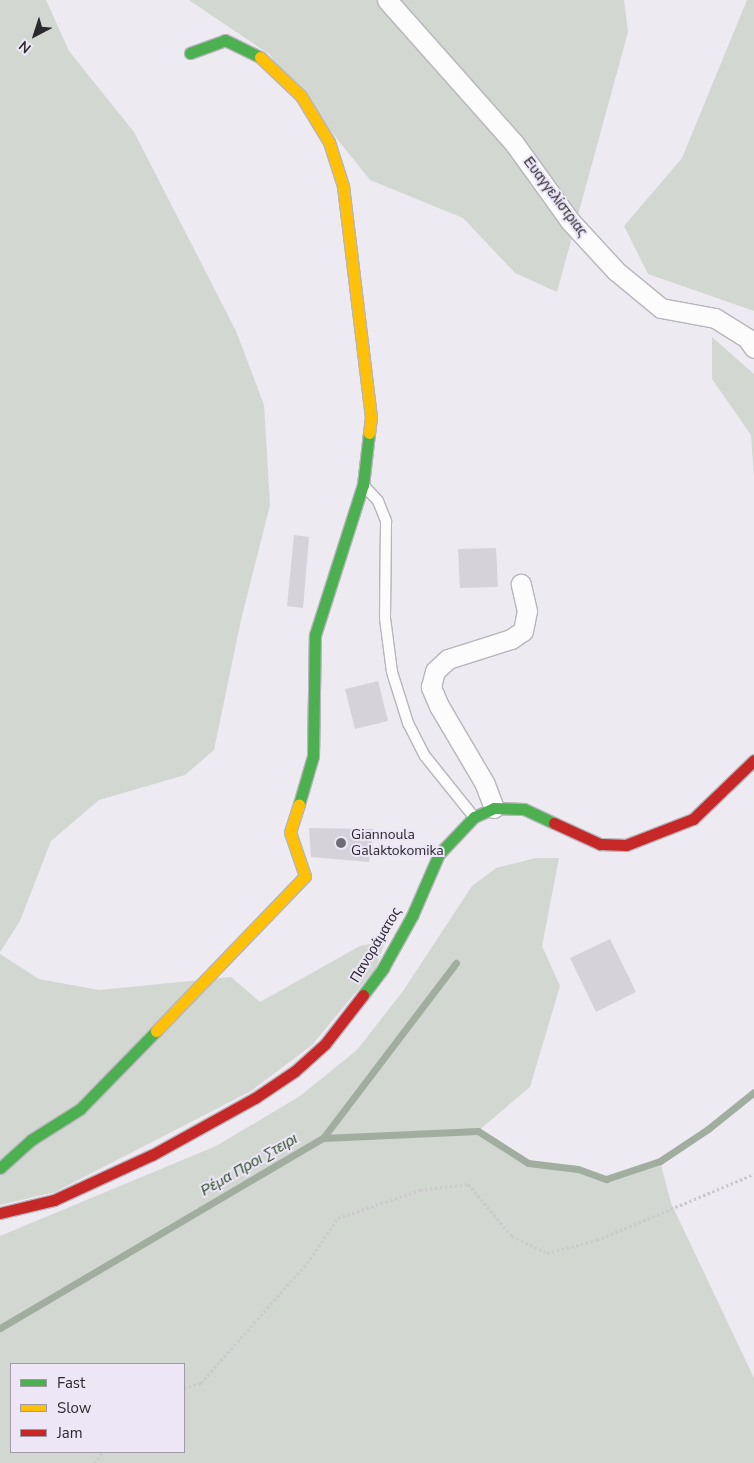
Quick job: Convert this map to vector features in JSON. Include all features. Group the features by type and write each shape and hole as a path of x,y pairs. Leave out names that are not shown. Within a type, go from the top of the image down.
{"street":[{"name":"Ευαγγελίστριας","path":"387,0 514,143 570,221 616,270 661,308 715,318 747,338 754,348"},
{"path":"0,1168 32,1140 80,1108 304,876 304,866 295,851 290,832 313,756 315,635 363,485 371,417 343,186 329,142 301,96 260,58 225,40 190,53"},
{"path":"494,808 485,784 439,706 431,688 435,671 448,660 511,639 523,631 527,611 521,584"},
{"name":"Πανοράματος","path":"0,1213 54,1200 152,1155 255,1098 295,1070 325,1044 383,968 412,916 439,854 474,818 494,808 524,809 600,844 626,845 693,819 716,800 754,760"}],"lane":[{"path":"363,485 378,501 386,521 385,618 392,672 408,723 425,756 474,818"}],"path":[{"path":"185,1388 201,1383 307,1263 338,1218 420,1190 468,1184 512,1236 547,1253 597,1240 754,1174"},
{"path":"94,1463 102,1453"}],"shaded area":[{"path":"0,0 46,0 69,51 134,132 236,331 264,405 270,505 241,620 214,750 185,775 99,800 51,841 20,921 0,952"},
{"path":"189,0 624,0 628,32 557,292 515,273 463,218 370,180 269,54"},
{"path":"747,0 754,0 754,311 648,274 624,226 682,158"},
{"path":"712,337 754,374 754,477 751,435 712,379"},
{"path":"536,858 559,858 542,946 560,986 530,1087 478,1131 528,1163 578,1169 606,1179 660,1161 671,1203 754,1378 754,1463 0,1463 0,1236 216,1146 300,1096 357,1050 403,991 472,886 496,868"},
{"path":"385,941 376,968 312,1045 251,1091 55,1192 0,1205 0,954 39,979 99,990 231,977 260,1002 360,946"}],"building":[{"path":"294,535 309,537 303,608 287,606"},
{"path":"496,548 498,587 460,588 458,549"},
{"path":"378,681 388,721 355,729 345,689"},
{"name":"Giannoula Galaktokomika","path":"309,828 374,829 369,862 311,857"},
{"path":"610,939 636,992 596,1012 570,958"}],"waterway":[{"name":"Ρέμα Προι Στειρι","path":"0,1328 323,1138 456,963"},
{"path":"323,1138 478,1131 528,1163 578,1169 606,1179 660,1161 708,1129 754,1092"}],"traffic: fast":[{"path":"190,53 225,40 260,57"},
{"path":"299,804 313,756 315,635 363,485 369,433"},
{"path":"363,995 383,968 412,916 439,854 474,817 494,808 524,809 554,823"},
{"path":"0,1168 31,1140 80,1109 156,1031"}],"traffic: slow":[{"path":"260,57 301,96 329,142 343,186 371,417 369,433"},
{"path":"156,1031 305,876 290,832 299,804"}],"traffic: jam":[{"path":"554,823 600,844 626,845 693,819 754,760"},
{"path":"0,1213 54,1200 152,1155 255,1098 295,1071 325,1044 363,995"}],"place":[{"name":"Giannoula Galaktokomika","path":"341,843"}]}
